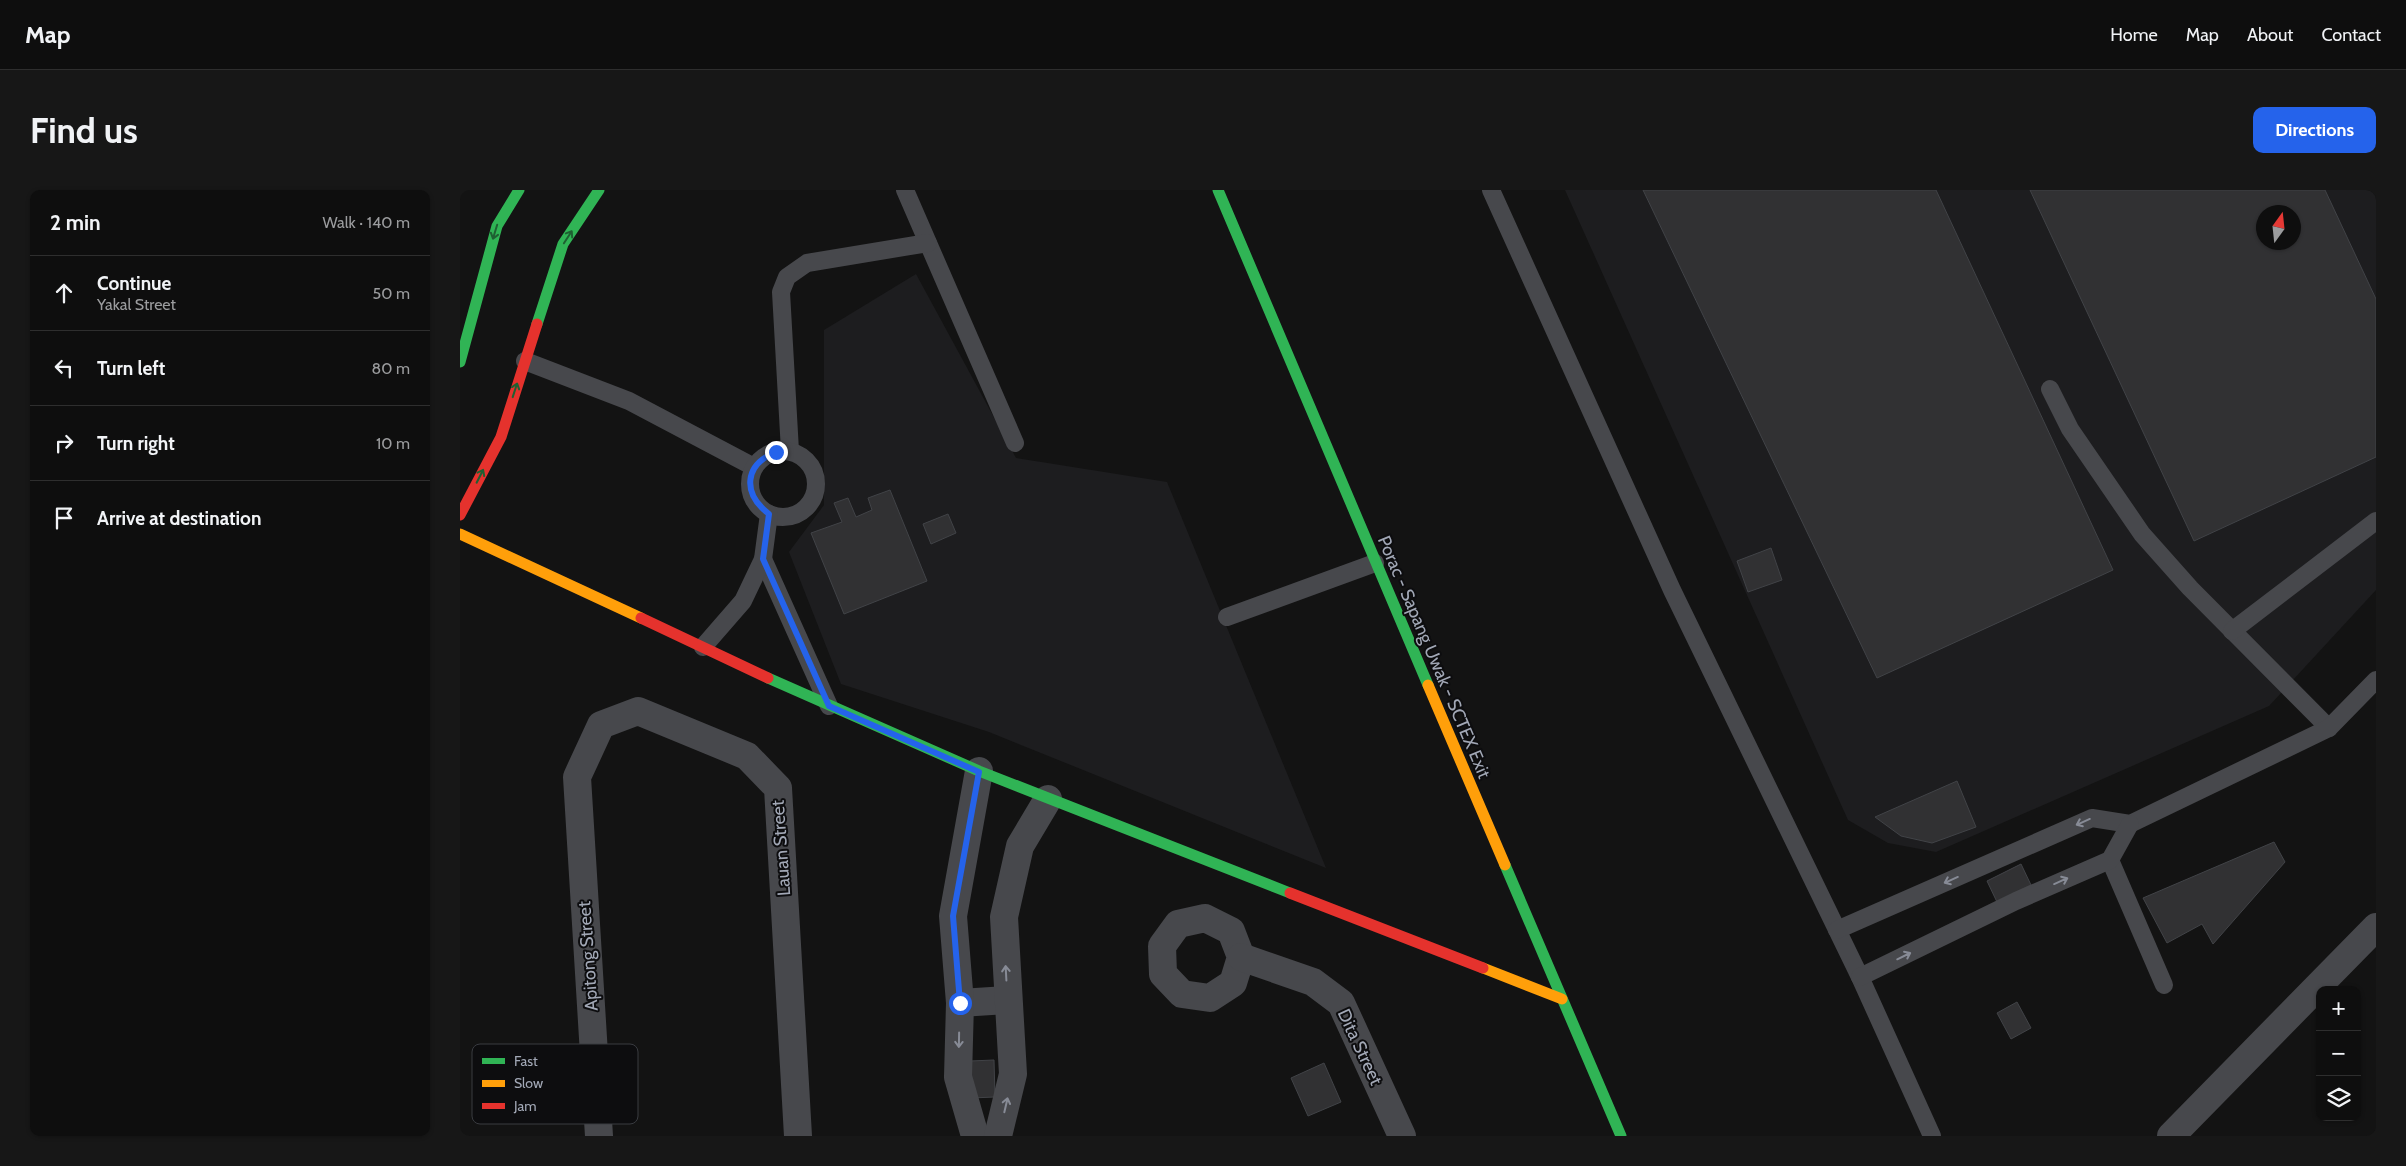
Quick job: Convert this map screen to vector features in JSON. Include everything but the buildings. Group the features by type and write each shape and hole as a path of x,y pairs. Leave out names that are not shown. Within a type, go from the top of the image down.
{"street":[{"path":"460,362 497,226 519,190"},
{"path":"460,515 500,437 563,244 598,190"},
{"name":"Porac - Sapang Uwak - SCTEX Exit","path":"1218,190 1375,563 1621,1136"},
{"path":"460,534 829,706 979,772 1562,999"},
{"name":"Lauan Street","path":"576,777 601,725 638,710 748,756 778,788 798,1136"},
{"path":"975,1136 958,1077 960,1003 953,916 979,772"},
{"name":"Apitong Street","path":"576,777 593,1044"},
{"path":"998,1136 1014,1074 1004,917 1020,846 1048,799"},
{"path":"2171,1136 2376,927"},
{"name":"Dita Street","path":"1241,956 1312,982 1341,1003 1402,1136"},
{"path":"960,1003 1008,1000"}],"lane":[{"path":"905,190 1016,443"},
{"path":"1491,190 1672,590 1860,977 1932,1136"},
{"path":"790,451 781,292 787,277 807,263 928,243"},
{"path":"525,361 629,401 754,467"},
{"path":"2050,390 2070,429 2142,534 2190,588 2329,728"},
{"path":"790,451 802,457 811,467 815,480 814,494 807,506 796,514 782,517 769,514 758,506 751,494 749,480 754,467 763,457 776,452 790,451"},
{"path":"702,647 744,601 763,559 769,514"},
{"path":"2232,631 2376,521"},
{"path":"763,559 829,706"},
{"path":"1227,617 1375,563"},
{"path":"1837,930 2092,818 2130,824 2329,728 2376,680"},
{"path":"1860,977 2016,901 2110,860 2130,824"},
{"path":"2110,860 2164,985"}],"shaded area":[{"path":"1565,190 2376,190 2376,590 2269,706 1936,852 1888,843 1848,820"},
{"path":"916,274 1016,458 1167,482 1326,868 989,732 841,684 789,552 824,505 824,330"}],"traffic: fast":[{"path":"460,362 497,226 519,190"},
{"path":"537,324 563,244 599,190"},
{"path":"1218,190 1428,685"},
{"path":"768,678 979,771 1290,893"},
{"path":"1505,865 1621,1136"}],"traffic: slow":[{"path":"460,534 641,618"},
{"path":"1428,685 1505,865"},
{"path":"1483,968 1562,999"}],"traffic: jam":[{"path":"460,515 501,437 537,324"},
{"path":"641,618 768,678"},
{"path":"1290,893 1483,968"}],"route":[{"path":"776,452 763,457 754,467 749,480 751,494 758,506 769,514 763,559 829,706 979,772 953,916 960,1003"}]}
